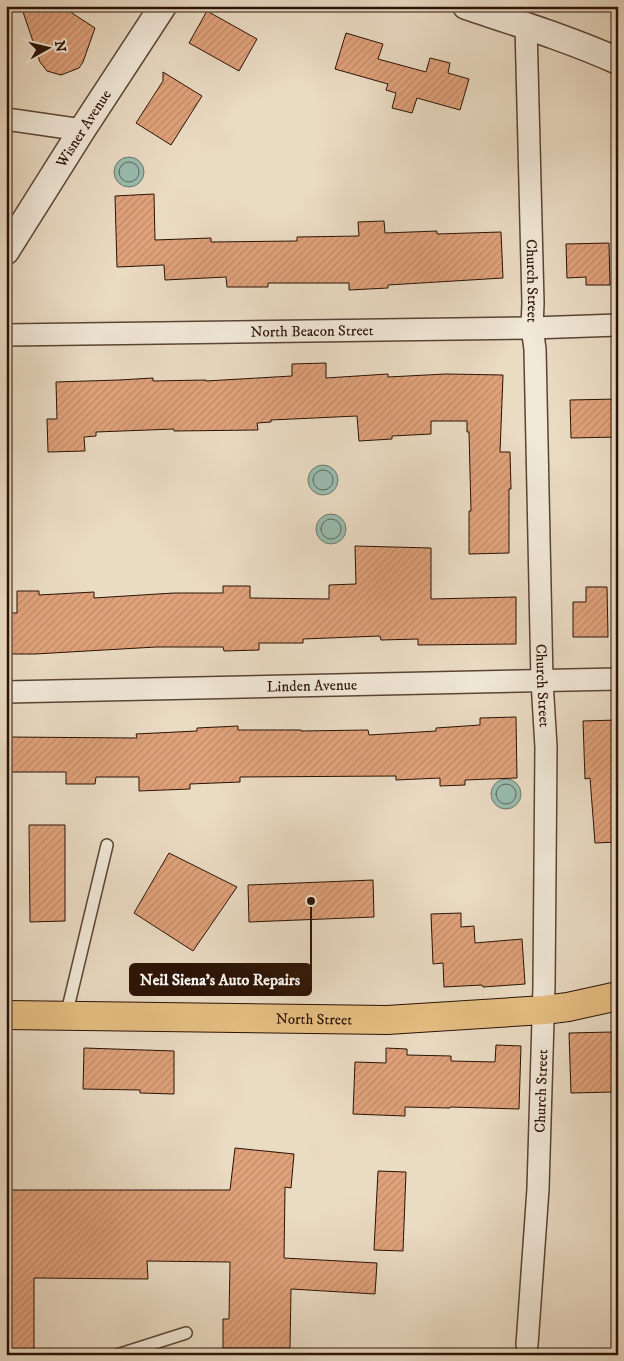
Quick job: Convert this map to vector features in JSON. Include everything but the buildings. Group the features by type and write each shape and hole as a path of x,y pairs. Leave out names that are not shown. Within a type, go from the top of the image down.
{"main road":[{"name":"North Street","path":"6,1015 387,1020 544,1010 568,1007 618,996"}],"street":[{"name":"Wisner Avenue","path":"6,251 162,6"},
{"path":"466,6 598,52 618,61"},
{"name":"Church Street","path":"526,26 532,328 535,349 542,680 546,748 544,1010 538,1190 528,1350"},
{"path":"6,119 82,130"},
{"name":"North Beacon Street","path":"6,335 532,328 618,325"},
{"name":"Linden Avenue","path":"6,692 618,680"}],"lane":[{"path":"66,1016 107,845"},
{"path":"117,1355 186,1333"}],"water":[{"path":"129,157 140,161 144,172 140,183 129,187 118,183 114,172 118,161"},
{"path":"323,465 334,469 338,480 334,491 323,495 312,491 308,480 312,469"},
{"path":"331,514 342,518 346,529 342,540 331,544 320,540 316,529 320,518"},
{"path":"506,779 517,783 521,794 517,805 506,809 495,805 491,794 495,783"}],"place":[{"name":"Neil Siena's Auto Repairs","path":"311,901"}]}
